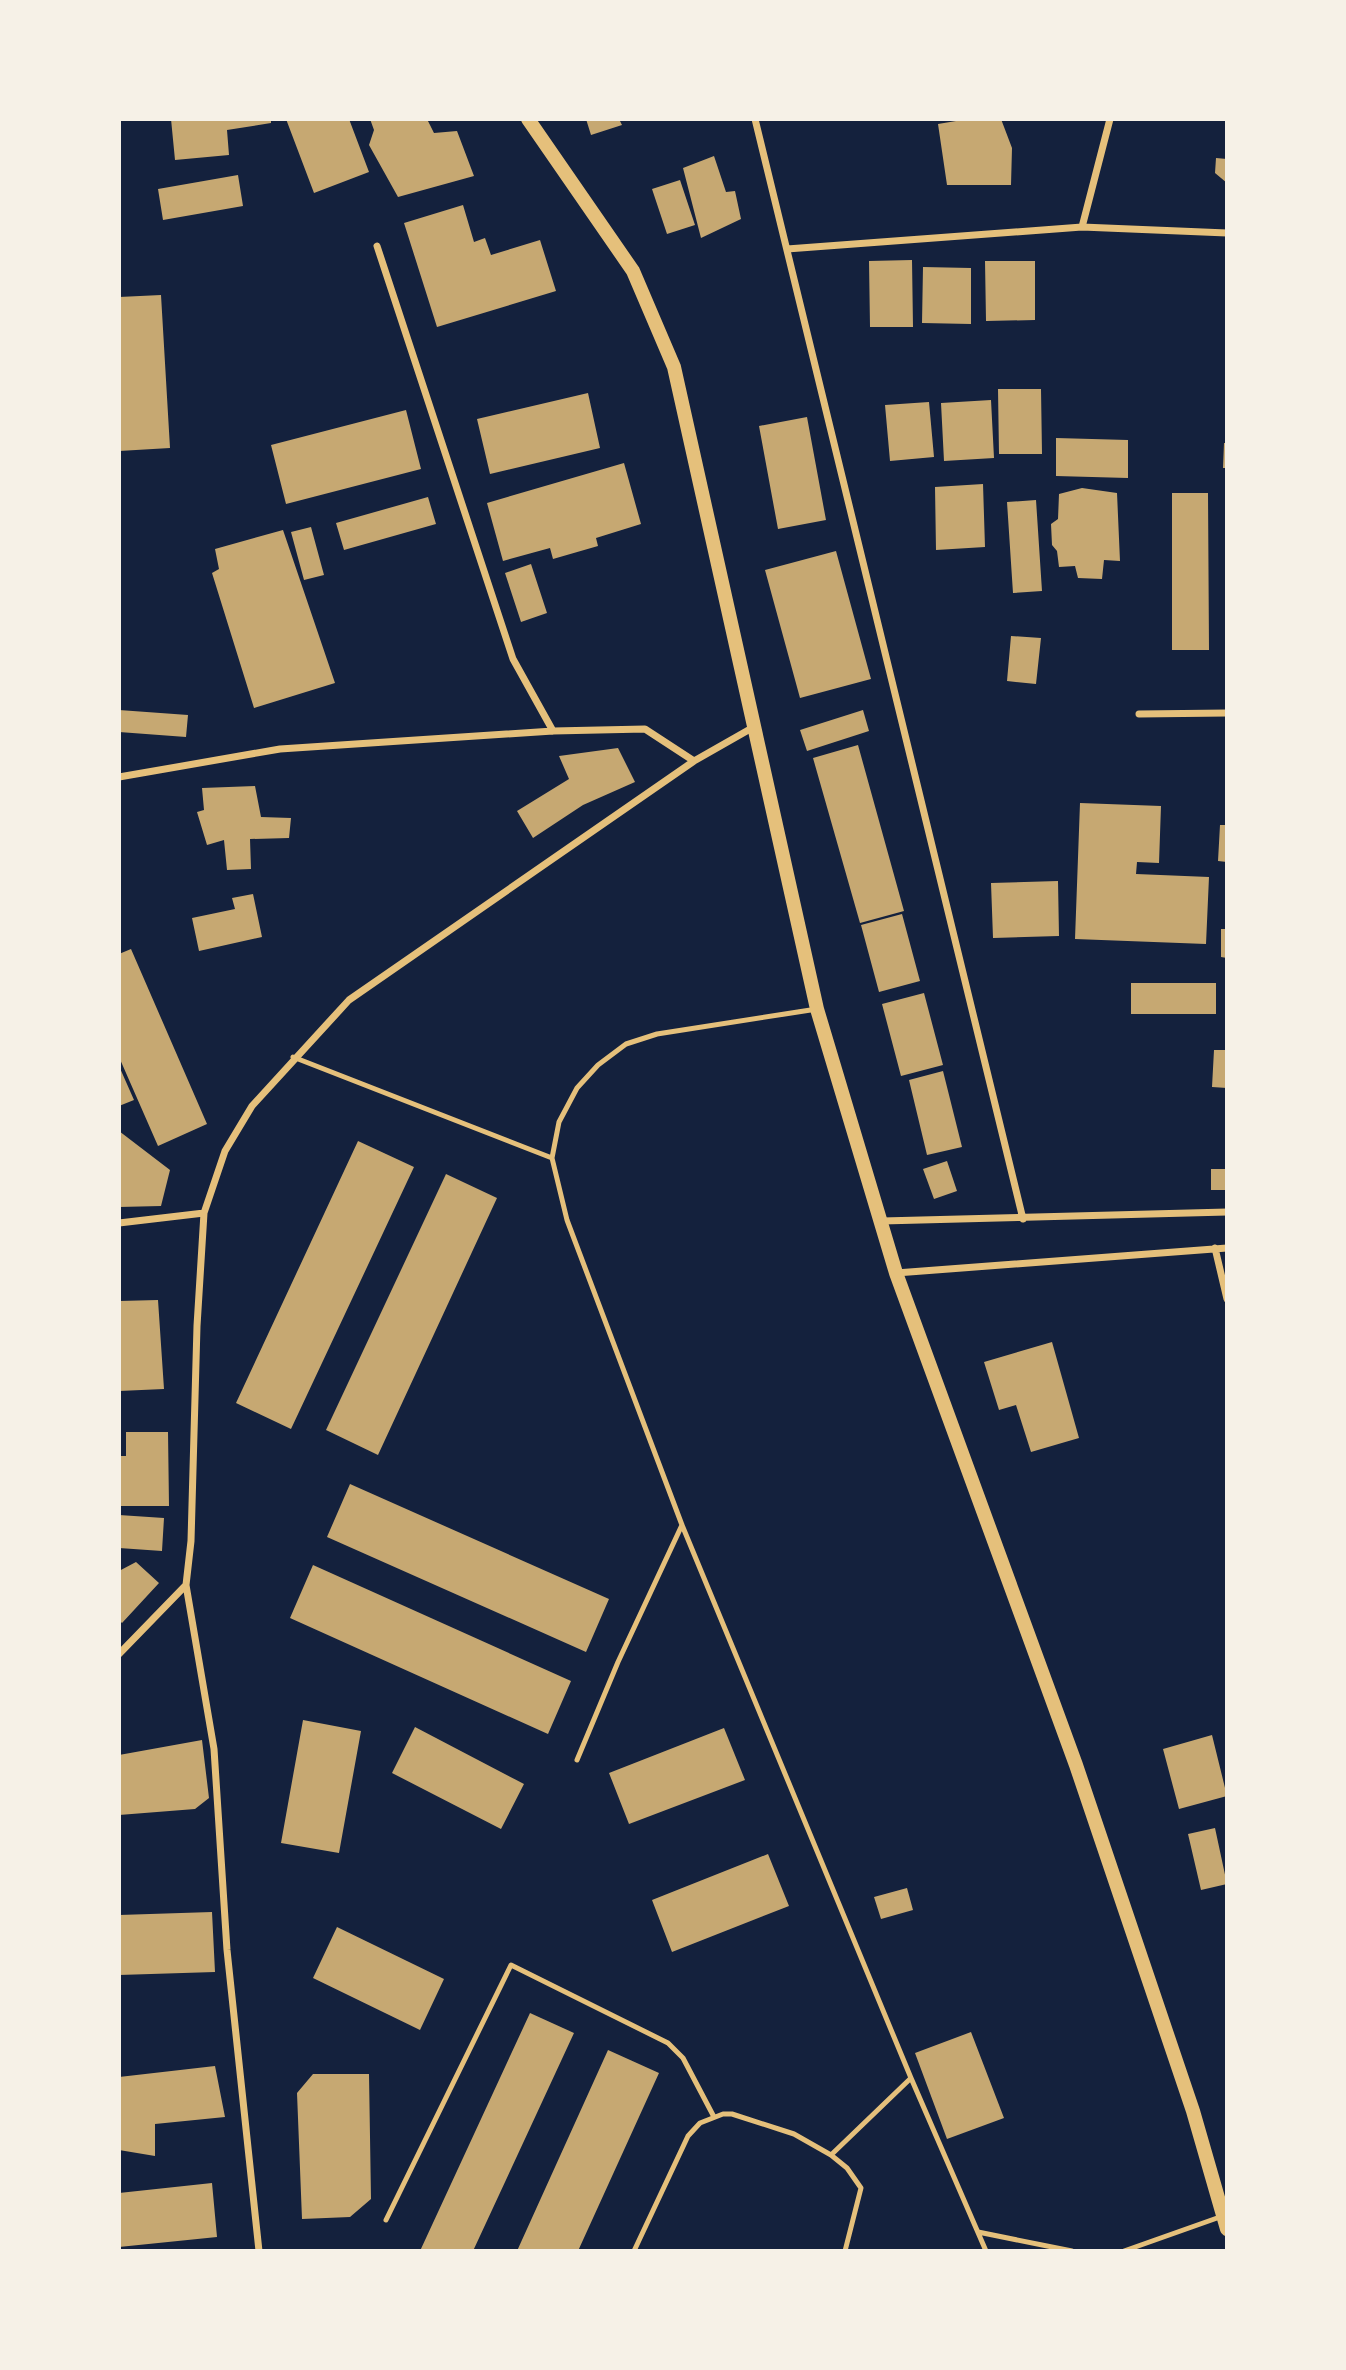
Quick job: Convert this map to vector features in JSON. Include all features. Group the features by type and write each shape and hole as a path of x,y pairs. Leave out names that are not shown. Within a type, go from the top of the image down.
{"main road":[{"path":"528,119 633,271 674,367 688,417 752,728 817,1009 896,1273 1076,1765 1193,2111 1225,2222"}],"street":[{"path":"755,119 1023,1219"},
{"path":"1082,227 1110,119"},
{"path":"787,249 1082,227 1227,233"},
{"path":"377,246 513,659 552,731"},
{"path":"1139,714 1227,713"},
{"path":"259,2251 227,1950 214,1748 186,1586 191,1541 197,1326 204,1213 232,1140 252,1106 293,1057 349,1000 694,761 752,728"},
{"path":"119,777 280,749 552,731 645,729 694,761"},
{"path":"882,1221 1227,1212"},
{"path":"119,1223 204,1213"},
{"path":"1215,1248 1227,1299"},
{"path":"896,1273 1227,1248"},
{"path":"119,1654 186,1586"}],"lane":[{"path":"817,1009 657,1034 626,1044 598,1065 577,1088 559,1122 552,1158 567,1220 682,1525 911,2078 986,2251"},
{"path":"293,1057 552,1158"},
{"path":"577,1760 618,1662 682,1525"},
{"path":"386,2220 511,1965 668,2043 683,2058 713,2117"},
{"path":"831,2155 911,2078"},
{"path":"634,2251 688,2136 700,2123 713,2117 732,2114 794,2134 831,2155 847,2168 861,2189 845,2251"},
{"path":"1124,2251 1225,2222"},
{"path":"978,2232 1072,2251"}],"building":[{"path":"171,119 271,119 271,123 227,130 229,155 175,160"},
{"path":"286,119 349,119 369,172 314,193"},
{"path":"370,119 427,119 434,133 457,131 474,176 398,197 369,145 374,130"},
{"path":"586,119 619,119 622,125 591,135"},
{"path":"968,119 1001,119 1012,148 1011,185 947,185 938,124"},
{"path":"714,156 726,192 735,191 741,219 701,238 683,168"},
{"path":"1216,158 1227,159 1227,183 1215,173"},
{"path":"238,175 243,206 163,220 158,189"},
{"path":"680,180 695,225 667,234 652,189"},
{"path":"463,205 474,242 485,238 491,255 540,240 556,291 437,327 404,223"},
{"path":"912,260 913,327 870,327 869,261"},
{"path":"985,261 1035,261 1035,320 986,321"},
{"path":"923,267 971,268 971,324 922,323"},
{"path":"161,295 170,448 119,451 119,297"},
{"path":"998,389 1041,389 1042,454 999,454"},
{"path":"588,393 600,448 490,474 477,419"},
{"path":"991,400 994,458 944,461 941,403"},
{"path":"929,402 934,457 890,461 885,405"},
{"path":"406,410 421,469 286,504 271,445"},
{"path":"807,417 826,520 778,529 759,426"},
{"path":"1056,438 1128,440 1128,478 1056,476"},
{"path":"1224,443 1227,443 1227,468 1223,468"},
{"path":"624,463 641,524 596,538 598,546 553,559 550,548 503,561 487,503"},
{"path":"983,484 985,547 936,550 935,487"},
{"path":"1082,488 1117,493 1120,561 1104,560 1102,579 1078,578 1075,566 1059,567 1057,551 1052,545 1051,524 1058,519 1059,494"},
{"path":"1172,493 1208,493 1209,650 1172,650"},
{"path":"428,497 436,524 344,550 336,523"},
{"path":"1036,500 1042,591 1013,593 1007,502"},
{"path":"311,527 324,575 304,580 291,532"},
{"path":"283,530 335,683 254,708 212,573 219,569 215,549"},
{"path":"836,551 871,679 800,698 765,570"},
{"path":"531,564 547,613 521,622 505,573"},
{"path":"1011,636 1041,638 1036,684 1007,681"},
{"path":"119,710 188,715 186,737 119,732"},
{"path":"863,710 869,731 807,751 800,730"},
{"path":"858,745 904,911 860,923 813,758"},
{"path":"618,748 635,782 583,805 533,838 517,811 569,779 559,756"},
{"path":"255,786 261,817 291,818 289,838 250,839 251,869 227,870 224,840 207,845 197,812 204,810 202,788"},
{"path":"1080,803 1161,806 1159,863 1137,862 1136,874 1209,877 1206,944 1075,939"},
{"path":"1220,825 1227,825 1227,862 1218,861"},
{"path":"1058,881 1059,936 993,938 991,883"},
{"path":"253,894 262,937 199,951 192,918 235,909 232,898"},
{"path":"902,914 920,981 879,992 861,925"},
{"path":"1221,929 1227,929 1227,958 1221,957"},
{"path":"131,949 207,1124 158,1146 119,1057 119,954"},
{"path":"1131,983 1216,983 1216,1014 1131,1014"},
{"path":"924,993 943,1065 901,1076 882,1004"},
{"path":"1214,1050 1227,1050 1227,1088 1212,1087"},
{"path":"119,1066 134,1100 119,1106"},
{"path":"943,1071 962,1147 927,1155 909,1080"},
{"path":"119,1131 170,1170 161,1206 119,1207"},
{"path":"358,1141 414,1167 291,1429 236,1403"},
{"path":"947,1161 957,1191 934,1199 923,1169"},
{"path":"1211,1169 1227,1169 1227,1190 1211,1190"},
{"path":"446,1174 497,1198 378,1455 326,1430"},
{"path":"158,1300 164,1389 119,1391 119,1301"},
{"path":"1052,1342 1079,1438 1031,1452 1016,1405 999,1410 984,1362"},
{"path":"126,1432 168,1432 169,1506 119,1506 119,1456 126,1456"},
{"path":"350,1484 609,1599 586,1652 327,1537"},
{"path":"119,1515 164,1518 162,1551 119,1548"},
{"path":"136,1562 159,1583 122,1623 119,1620 119,1571"},
{"path":"313,1565 571,1681 548,1734 290,1618"},
{"path":"303,1720 361,1731 339,1853 281,1843"},
{"path":"415,1727 524,1784 501,1829 392,1773"},
{"path":"724,1728 745,1780 629,1824 609,1773"},
{"path":"1212,1735 1227,1796 1179,1809 1163,1749"},
{"path":"202,1740 209,1798 195,1809 119,1815 119,1755"},
{"path":"1215,1828 1227,1884 1201,1890 1188,1834"},
{"path":"768,1854 789,1906 672,1952 652,1900"},
{"path":"907,1888 913,1910 881,1919 874,1897"},
{"path":"212,1912 215,1972 119,1975 119,1915"},
{"path":"337,1927 444,1979 420,2030 313,1978"},
{"path":"530,2013 574,2033 473,2251 420,2251"},
{"path":"971,2032 1004,2118 947,2139 915,2053"},
{"path":"608,2050 659,2073 578,2251 517,2251"},
{"path":"215,2066 225,2117 155,2124 155,2156 119,2150 119,2077"},
{"path":"313,2074 369,2074 371,2199 350,2217 302,2219 297,2093"},
{"path":"212,2183 217,2237 119,2247 119,2193"}]}
